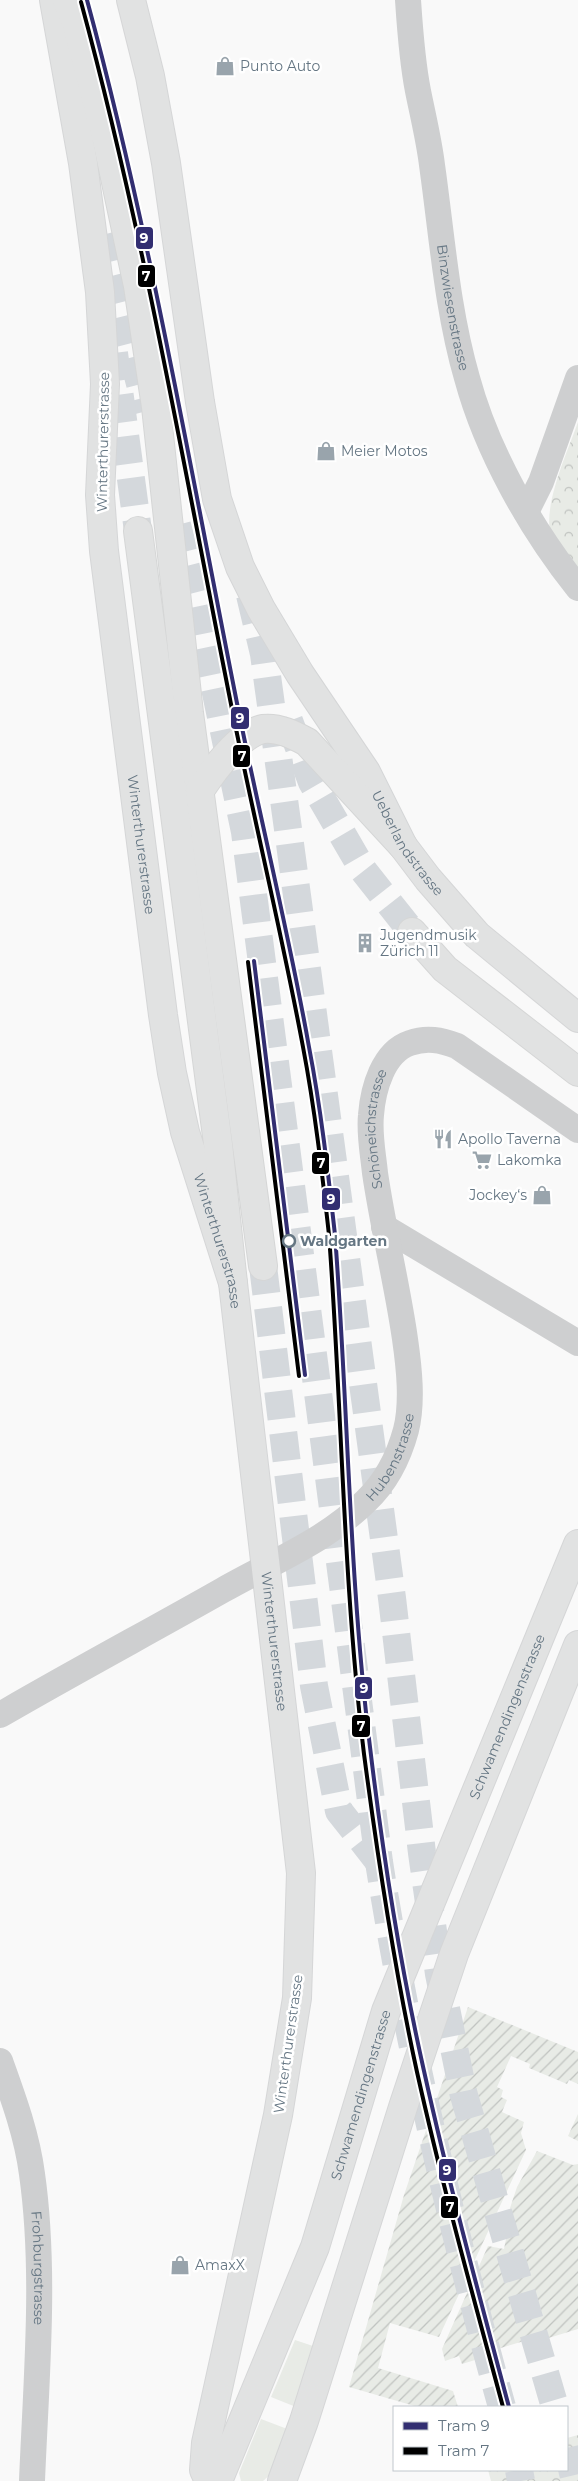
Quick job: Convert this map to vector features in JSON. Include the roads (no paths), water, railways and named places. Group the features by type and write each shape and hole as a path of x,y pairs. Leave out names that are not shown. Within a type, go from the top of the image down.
{"main road":[{"name":"Winterthurerstrasse","path":"54,0 83,163 100,292 105,384 100,495 104,551 163,1015 172,1073 186,1132 233,1283 301,1873 297,1998 278,2114 206,2443 204,2470 209,2481"},
{"path":"68,0 76,21 107,140 138,286 156,407 189,713 263,1266"},
{"name":"Ueberlandstrasse","path":"131,0 150,76 166,163 200,402 217,499 240,567 278,636 366,772 403,846 428,879 477,935 578,1018"},
{"path":"138,531 215,1124 233,1283"},
{"path":"200,790 232,750 248,736 263,730 288,732 308,742 403,846"},
{"path":"412,932 445,969 578,1072"},
{"name":"Schwamendingenstrasse","path":"218,2481 315,2247 386,2011 578,1544"},
{"path":"282,2481 304,2421 404,2104 454,1954 578,1645"}],"street":[{"name":"Binzwiesenstrasse","path":"408,0 417,89 427,128 455,325 465,370 485,429 526,512 552,556 578,588"},
{"path":"526,512 541,482 578,378"},
{"name":"Schöneichstrasse","path":"384,1227 371,1139 371,1114 375,1090 382,1070 393,1054 404,1045 431,1039 457,1046 578,1130"},
{"path":"384,1227 578,1343"},
{"name":"Hubenstrasse","path":"0,1715 223,1590 265,1569 327,1532 366,1502 383,1482 397,1456 406,1429 410,1395 405,1340 384,1227"},
{"name":"Frohburgstrasse","path":"0,2061 16,2104 32,2173 38,2246 38,2309 32,2481"}],"tunnel":[{"path":"102,235 147,411"},
{"path":"114,353 138,531"},
{"path":"177,525 197,602 245,832 379,1862 417,2068 466,2272 502,2406"},
{"path":"250,595 264,654 288,829 392,1598 422,1853 439,1974 463,2092 555,2406"},
{"path":"289,721 312,782 363,870 412,932"},
{"path":"263,1266 314,1686 339,1811 379,1862"},
{"path":"568,2452 575,2481"},
{"path":"519,2471 521,2481"}],"tram line":[{"name":"9","path":"87,0 130,172 149,259 244,737 301,1002 313,1070 324,1141 335,1235 353,1555 363,1683 386,1869 415,2031 465,2239 509,2406"},
{"name":"7","path":"81,2 124,174 143,260 238,738 307,1071 318,1141 329,1235 347,1560 357,1689 375,1834 394,1953 417,2072 447,2198 503,2406"},
{"name":"9","path":"254,961 305,1375"},
{"name":"7","path":"248,962 299,1376"}],"place":[{"name":"Punto Auto","path":"225,66"},
{"name":"Meier Motos","path":"326,451"},
{"name":"Jugendmusik Zürich 11","path":"365,943"},
{"name":"Apollo Taverna","path":"443,1139"},
{"name":"Lakomka","path":"482,1160"},
{"name":"Jockey‘s","path":"542,1195"},
{"name":"Waldgarten","path":"289,1241"},
{"name":"AmaxX","path":"180,2265"}]}
